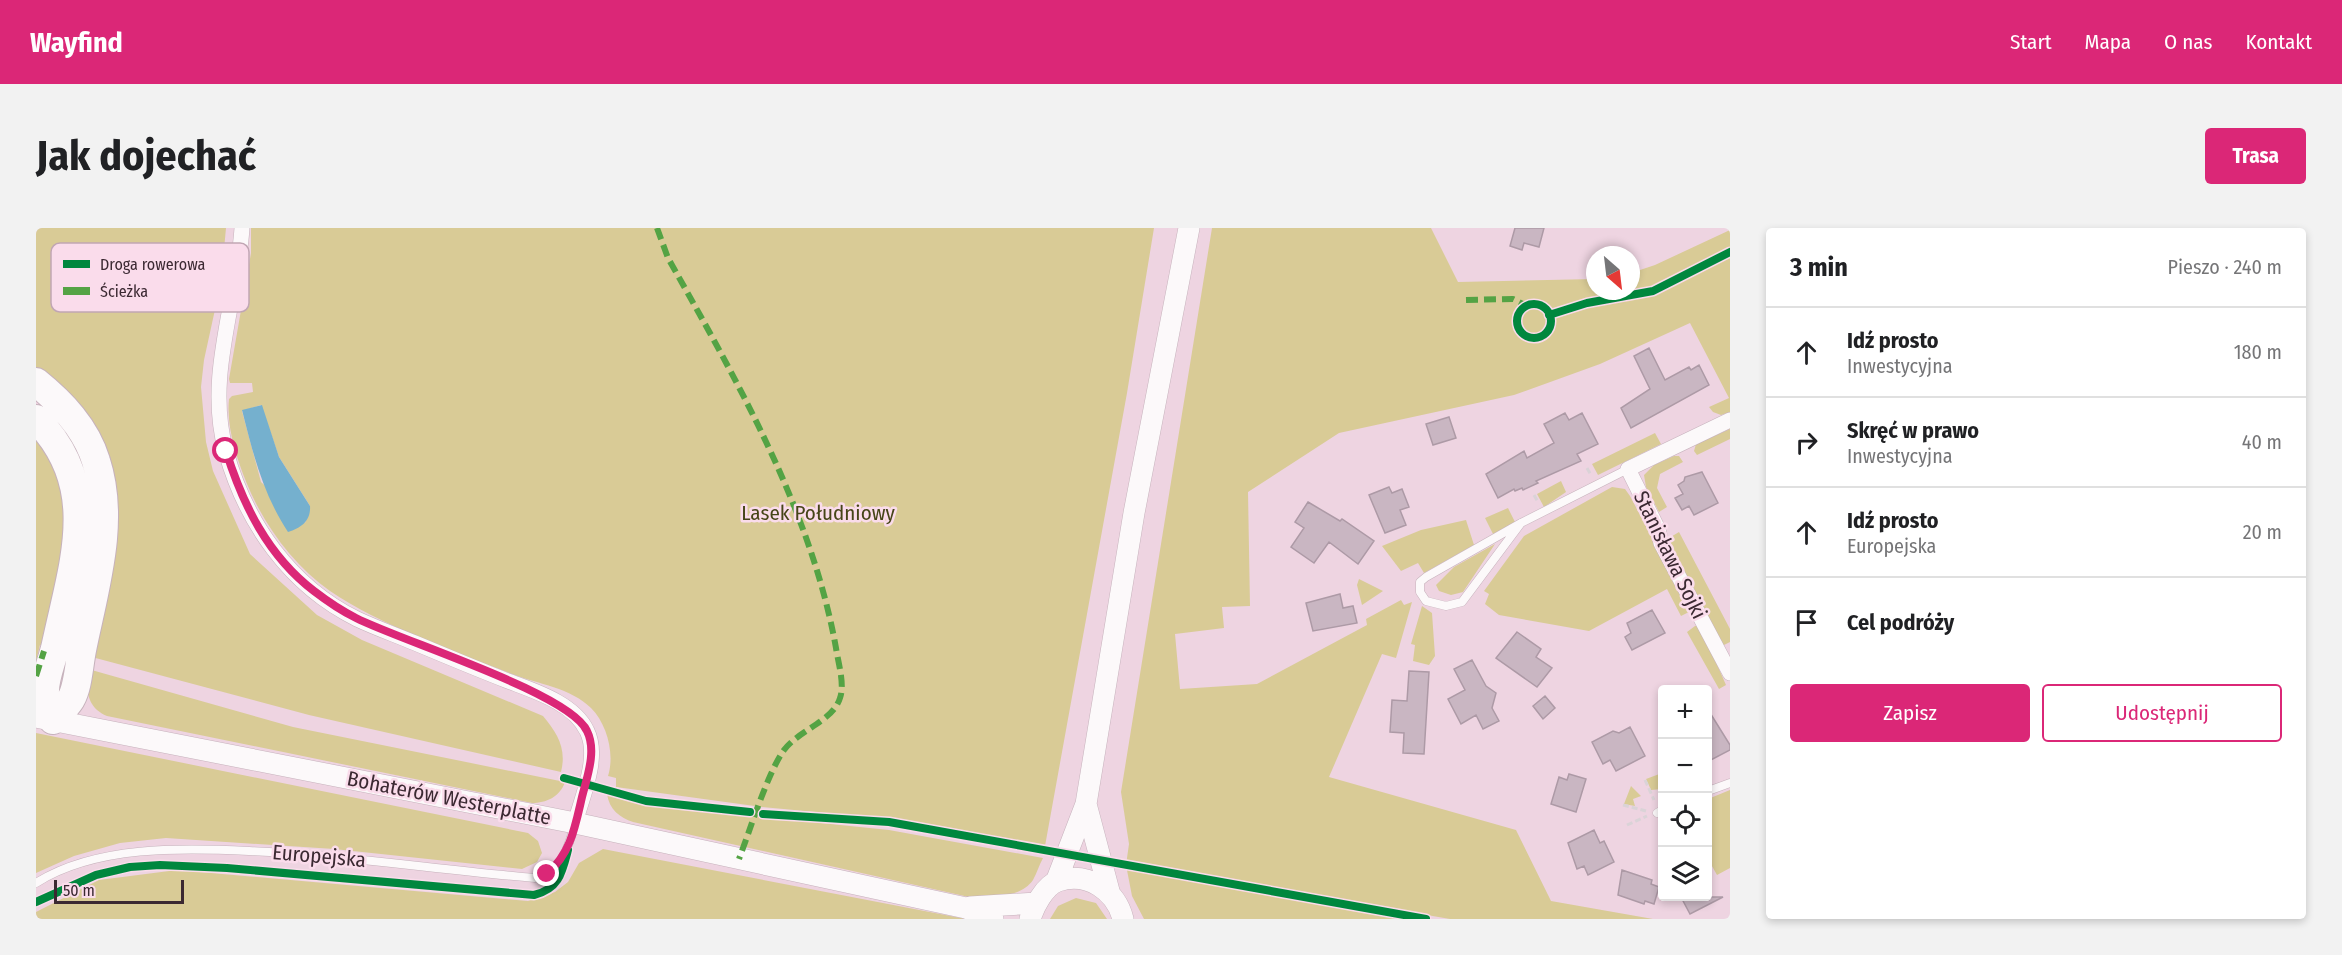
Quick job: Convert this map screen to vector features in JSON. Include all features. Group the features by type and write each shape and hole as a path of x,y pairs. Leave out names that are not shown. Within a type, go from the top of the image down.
{"highway":[{"path":"36,382 62,403 79,427 96,460 102,492 104,532 72,698 44,718"},
{"path":"36,419 61,450 78,495 78,524 73,562 45,693 44,718"}],"main road":[{"path":"1034,911 1056,882 1086,804 1134,513 1189,228"},
{"name":"Bohaterów Westerplatte","path":"44,718 575,824 966,908 1034,911"},
{"path":"1086,804 1109,891"},
{"path":"1056,882 1076,879 1095,883 1109,891 1119,904 1123,919"},
{"name":"Bohaterów Westerplatte","path":"966,908 993,919"}],"street":[{"path":"241,243 242,228"},
{"path":"228,312 223,338 219,392 226,451 256,525 281,560 305,583 355,618 540,693 570,711 587,729 591,743 590,764 575,824"},
{"path":"1628,470 1730,420"},
{"name":"Stanisława Sojki","path":"1628,470 1658,530 1661,543 1730,673"}],"lane":[{"path":"1521,523 1462,602 1446,606 1426,601 1420,592 1420,582 1521,523 1628,470"},
{"path":"1712,789 1730,783"},
{"name":"Europejska","path":"36,883 73,867 114,855 174,848 306,854 535,878 547,874 560,862 568,850 575,824"}],"path":[{"path":"1645,780 1658,808"},
{"path":"1623,805 1658,812"},
{"path":"1627,825 1658,813"}],"green space":[{"path":"36,228 226,228 225,243 51,243 51,312 214,312 204,360 201,387 206,442 213,471 250,554 317,615 362,640 543,716 560,741 563,756 561,772 309,715 88,656 115,514 36,369"},
{"name":"Lasek Południowy","path":"251,228 1154,228 1127,393 1045,846 891,819 762,807 616,787 616,778 608,776 611,758 605,731 597,715 583,701 564,691 512,674 418,637 372,615 330,591 292,557 271,529 247,484 233,443 229,421 229,399 232,396 253,392 252,383 230,383 229,379 241,312 249,312","holes":["261,405 279,457 310,506 305,523 261,482 242,411"]},
{"path":"1212,228 1431,228 1458,282 1586,279 1586,300 1640,300 1640,270 1730,230 1730,412 1721,415 1713,412 1709,407 1729,398 1690,323 1600,364 1514,395 1339,433 1248,492 1250,606 1222,607 1224,628 1175,634 1180,689 1257,684 1367,625 1366,619 1401,600 1404,605 1412,602 1396,658 1382,654 1329,777 1516,830 1551,901 1653,919 1450,919 1202,876 1201,883 1411,919 1144,919 1132,896 1126,865 1129,844 1121,792"},
{"path":"1730,429 1730,439 1697,455 1694,451 1696,444"},
{"path":"1655,433 1661,444 1598,475 1592,464"},
{"path":"36,435 47,449 69,509 49,646 40,645 36,661"},
{"path":"1679,456 1683,462 1660,474 1657,488 1667,507 1659,512 1646,487 1644,475 1654,465"},
{"path":"1561,481 1566,492 1544,507 1537,494"},
{"path":"1612,487 1625,489 1630,496 1691,611 1681,616 1667,589 1589,631 1499,615 1485,604 1489,594 1484,591 1524,536"},
{"path":"1508,508 1515,522 1493,534 1485,518"},
{"path":"1466,520 1474,545 1424,573 1418,563 1401,571 1382,546 1421,530"},
{"path":"1679,532 1730,629 1730,642 1722,646 1677,561 1669,538"},
{"path":"1495,544 1463,592 1451,595 1439,591 1436,585 1454,567"},
{"path":"1359,579 1383,591 1362,605 1357,585"},
{"path":"1422,606 1432,613 1435,656 1429,665 1413,661 1415,645 1411,644"},
{"path":"1695,626 1700,626 1726,685 1719,689 1687,632"},
{"path":"88,669 293,727 565,782 560,792 552,798 532,803 107,716 95,708 91,702 87,684"},
{"path":"36,733 528,833 538,841 542,853 537,862 522,869 334,849 166,838 120,843 74,856 36,873"},
{"path":"1658,774 1658,789 1651,790 1646,779"},
{"path":"1631,786 1641,796 1633,799 1635,806 1624,804"},
{"path":"1730,790 1730,868 1717,875 1712,866 1712,797"},
{"path":"607,794 643,805 889,830 1043,858 1033,880 1020,891 1003,896 969,897 633,822 616,812"},
{"path":"603,849 966,919 36,919 36,912 99,880 177,870 528,901 555,892 568,882 579,863"},
{"path":"1076,898 1096,903 1107,919 1050,919 1058,906"}],"water":[{"path":"262,405 279,457 310,506 307,520 288,532 265,488 242,410"}],"building":[{"path":"1515,228 1544,228 1539,247 1524,243 1522,250 1510,246"},
{"path":"1649,348 1665,380 1689,367 1691,370 1699,365 1709,385 1631,428 1621,408 1650,389 1634,356"},
{"path":"1565,413 1569,420 1582,413 1598,444 1577,454 1581,461 1536,481 1538,483 1523,490 1522,488 1515,491 1514,489 1498,498 1486,474 1524,451 1527,458 1554,443 1544,424"},
{"path":"1449,417 1456,438 1433,445 1426,424"},
{"path":"1702,472 1718,503 1694,515 1689,506 1682,510 1675,498 1683,494 1678,485 1684,481 1685,477"},
{"path":"1389,487 1392,493 1402,489 1409,507 1400,510 1406,525 1385,533 1369,495"},
{"path":"1308,502 1340,521 1342,519 1374,541 1358,564 1329,542 1314,563 1291,547 1304,528 1295,522"},
{"path":"1340,594 1343,608 1353,606 1357,623 1313,631 1306,603"},
{"path":"1652,610 1665,633 1632,650 1625,637 1631,633 1627,623"},
{"path":"1517,632 1541,649 1536,657 1552,668 1537,687 1496,658"},
{"path":"1472,660 1486,686 1496,693 1492,708 1499,721 1483,729 1476,715 1461,724 1448,699 1465,690 1454,669"},
{"path":"1409,671 1429,672 1424,754 1403,753 1404,733 1390,732 1392,700 1407,701"},
{"path":"1545,696 1555,708 1543,719 1533,706"},
{"path":"1712,716 1730,745 1730,750 1712,759"},
{"path":"1630,727 1645,756 1616,771 1610,760 1603,764 1592,742 1613,731 1619,733"},
{"path":"1569,774 1586,779 1576,812 1551,804 1559,777 1567,780"},
{"path":"1594,830 1600,843 1604,841 1614,862 1588,875 1584,866 1577,869 1568,843"},
{"path":"1622,870 1652,880 1651,884 1658,887 1654,904 1645,901 1644,904 1618,895"},
{"path":"1712,897 1723,897 1690,914 1683,901 1712,901"}],"marked path":[{"path":"657,228 668,258 744,398 790,495 809,545 824,596 841,673 842,686 836,706 823,719 790,743 778,760 739,859"},
{"path":"1466,300 1513,299 1527,306"},
{"path":"36,676 44,651"}],"cycle path":[{"path":"1549,315 1587,303 1653,291 1730,252"},
{"path":"1534,304 1546,309 1551,321 1546,333 1534,338 1522,333 1517,321 1522,309 1534,304"},
{"path":"564,778 646,801 750,812"},
{"path":"763,814 889,822 1426,919"},
{"path":"36,902 96,875 130,867 160,865 227,868 534,895 549,889 558,879 568,850"}],"route":[{"path":"226,451 235,478 256,525 281,560 314,591 355,618 488,674 540,693 570,711 587,729 591,743 590,764 568,850 560,862 547,874"}]}
